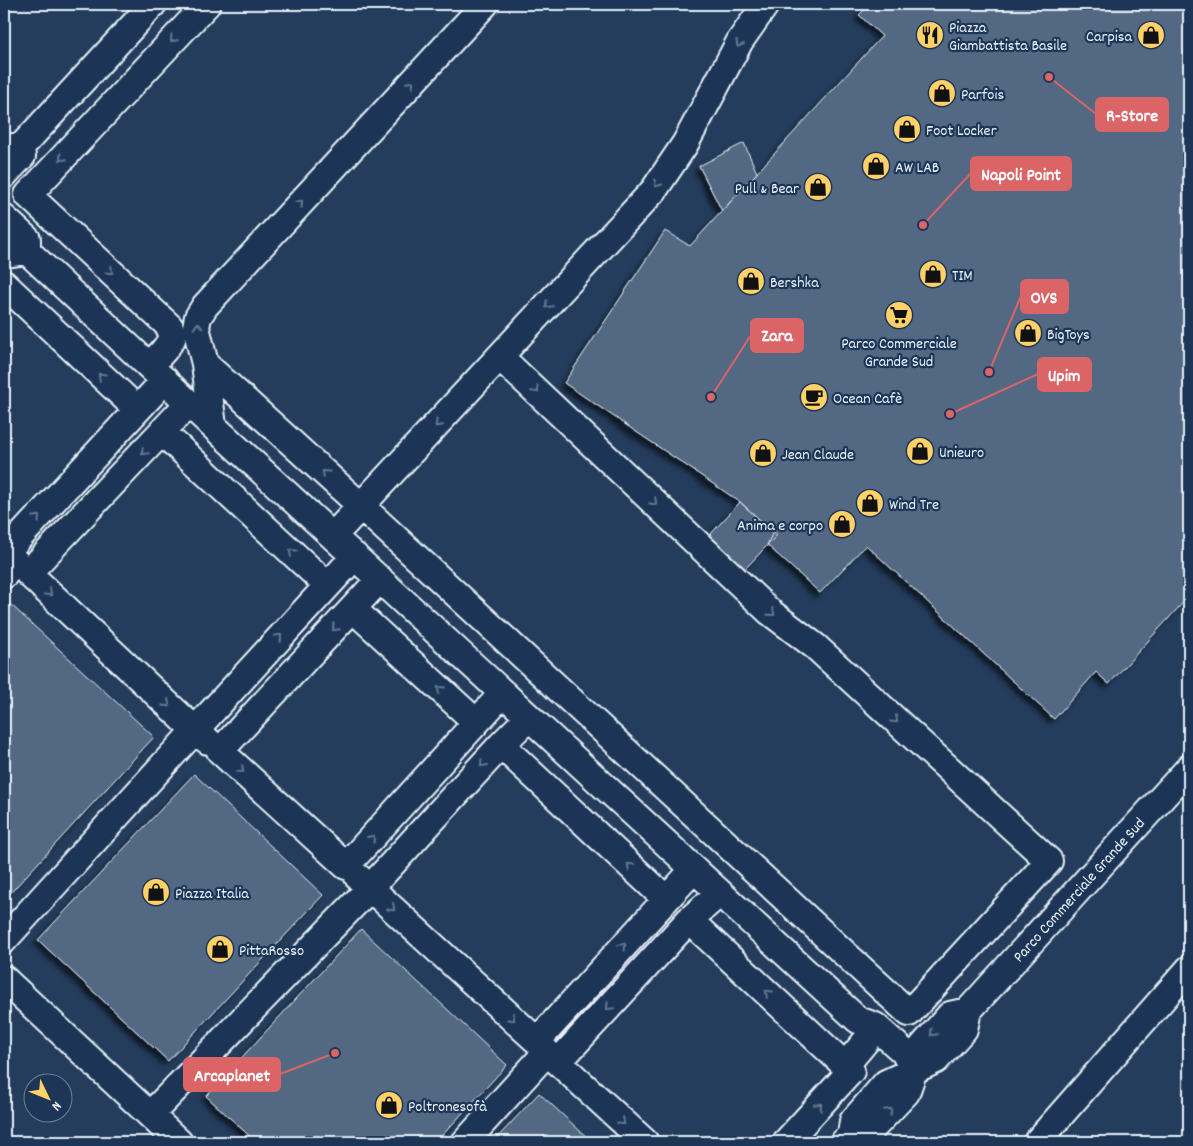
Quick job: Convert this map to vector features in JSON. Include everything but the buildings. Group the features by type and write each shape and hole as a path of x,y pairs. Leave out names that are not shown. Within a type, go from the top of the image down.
{"street":[{"path":"4,175 22,156 12,148 153,4"},
{"path":"11,563 137,409 157,373 172,339 170,327 28,195 207,4"},
{"path":"213,426 205,364 196,328 198,317 205,306 485,4"},
{"path":"333,536 654,190 685,144 740,41 766,4"},
{"path":"4,218 27,239 10,248 157,373 720,893 859,1026 875,1026 904,1052 914,1071 906,1094 868,1133 847,1139"},
{"path":"4,284 137,409"},
{"path":"205,364 362,506 909,1013 1049,862 816,647 770,612 500,357"},
{"path":"11,563 163,432 189,403"},
{"path":"163,432 327,585"},
{"path":"4,940 355,556"},
{"path":"11,563 346,866 645,1142"},
{"path":"220,751 380,579"},
{"path":"353,609 476,722"},
{"path":"346,866 503,693"},
{"path":"150,1115 370,888 501,744 529,717"},
{"path":"501,744 666,899"},
{"path":"587,770 637,761"},
{"name":"Parco Commerciale Grande Sud","path":"914,1071 936,1060 964,1029 968,1011 1189,768"},
{"path":"465,1142 547,1052 666,899 694,869"},
{"path":"547,1052 720,893"},
{"path":"689,920 851,1071 786,1142"},
{"path":"843,952 844,982 859,1026 845,1066"},
{"path":"1037,1142 1189,969"},
{"path":"4,980 179,1142"}],"place":[{"name":"Piazza Giambattista Basile","path":"930,35"},
{"name":"Carpisa","path":"1151,35"},
{"name":"R-Store","path":"1049,77"},
{"name":"Parfois","path":"942,93"},
{"name":"Foot Locker","path":"907,129"},
{"name":"AW LAB","path":"876,166"},
{"name":"Pull & Bear","path":"818,187"},
{"name":"Napoli Point","path":"923,225"},
{"name":"TIM","path":"933,274"},
{"name":"Bershka","path":"751,281"},
{"name":"Parco Commerciale Grande Sud","path":"899,315"},
{"name":"BigToys","path":"1028,333"},
{"name":"OVS","path":"989,372"},
{"name":"Zara","path":"711,397"},
{"name":"Ocean Cafè","path":"814,397"},
{"name":"Upim","path":"950,414"},
{"name":"Unieuro","path":"920,451"},
{"name":"Jean Claude","path":"763,453"},
{"name":"Wind Tre","path":"870,503"},
{"name":"Anima e corpo","path":"842,524"},
{"name":"Piazza Italia","path":"156,892"},
{"name":"PittaRosso","path":"220,949"},
{"name":"Arcaplanet","path":"335,1053"},
{"name":"Poltronesofà","path":"389,1105"}]}
